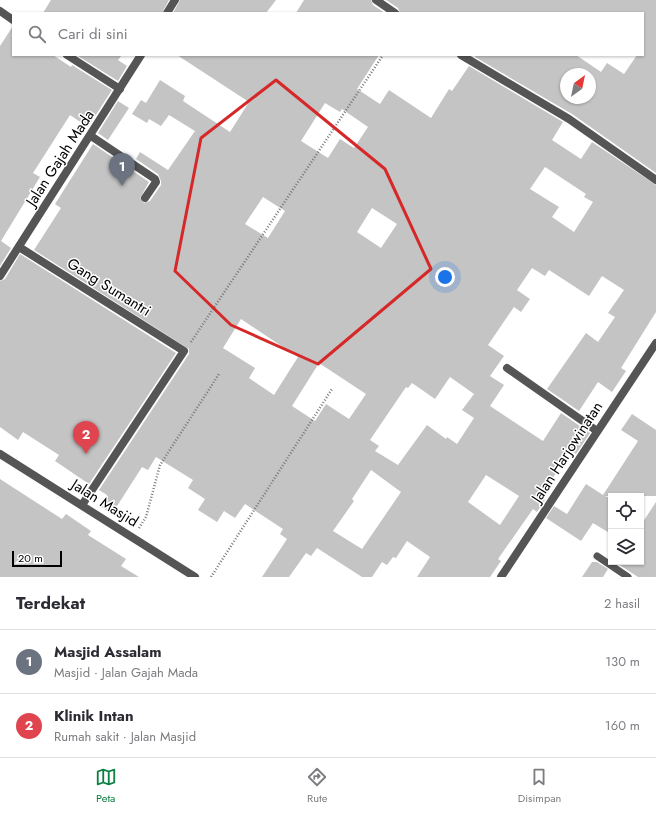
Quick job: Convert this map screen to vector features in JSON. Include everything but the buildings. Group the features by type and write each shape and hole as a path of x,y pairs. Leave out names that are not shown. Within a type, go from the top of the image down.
{"street":[{"path":"168,12 175,0"},
{"path":"376,0 394,12"},
{"path":"0,11 12,19"},
{"path":"69,56 120,89"},
{"name":"Jalan Gajah Mada","path":"1,270 19,247 91,136 140,56"},
{"path":"462,56 569,119 656,180"},
{"path":"91,136 155,179 156,182 145,198"},
{"name":"Gang Sumantri","path":"19,247 184,351"},
{"name":"Jalan Harjowinatan","path":"501,577 656,343"},
{"path":"82,505 184,351"},
{"path":"507,368 597,431"},
{"name":"Jalan Masjid","path":"0,454 195,577"}],"lane":[{"path":"597,556 628,577"}],"path":[{"path":"184,351 382,56"},
{"path":"133,537 146,517 160,465 219,374"},
{"path":"211,577 332,389"}],"highlighted area":[{"path":"276,80 385,169 431,269 318,364 231,325 175,271 201,138"}],"place":[{"name":"Masjid Assalam","path":"122,186"},
{"name":"Klinik Intan","path":"86,454"}]}
